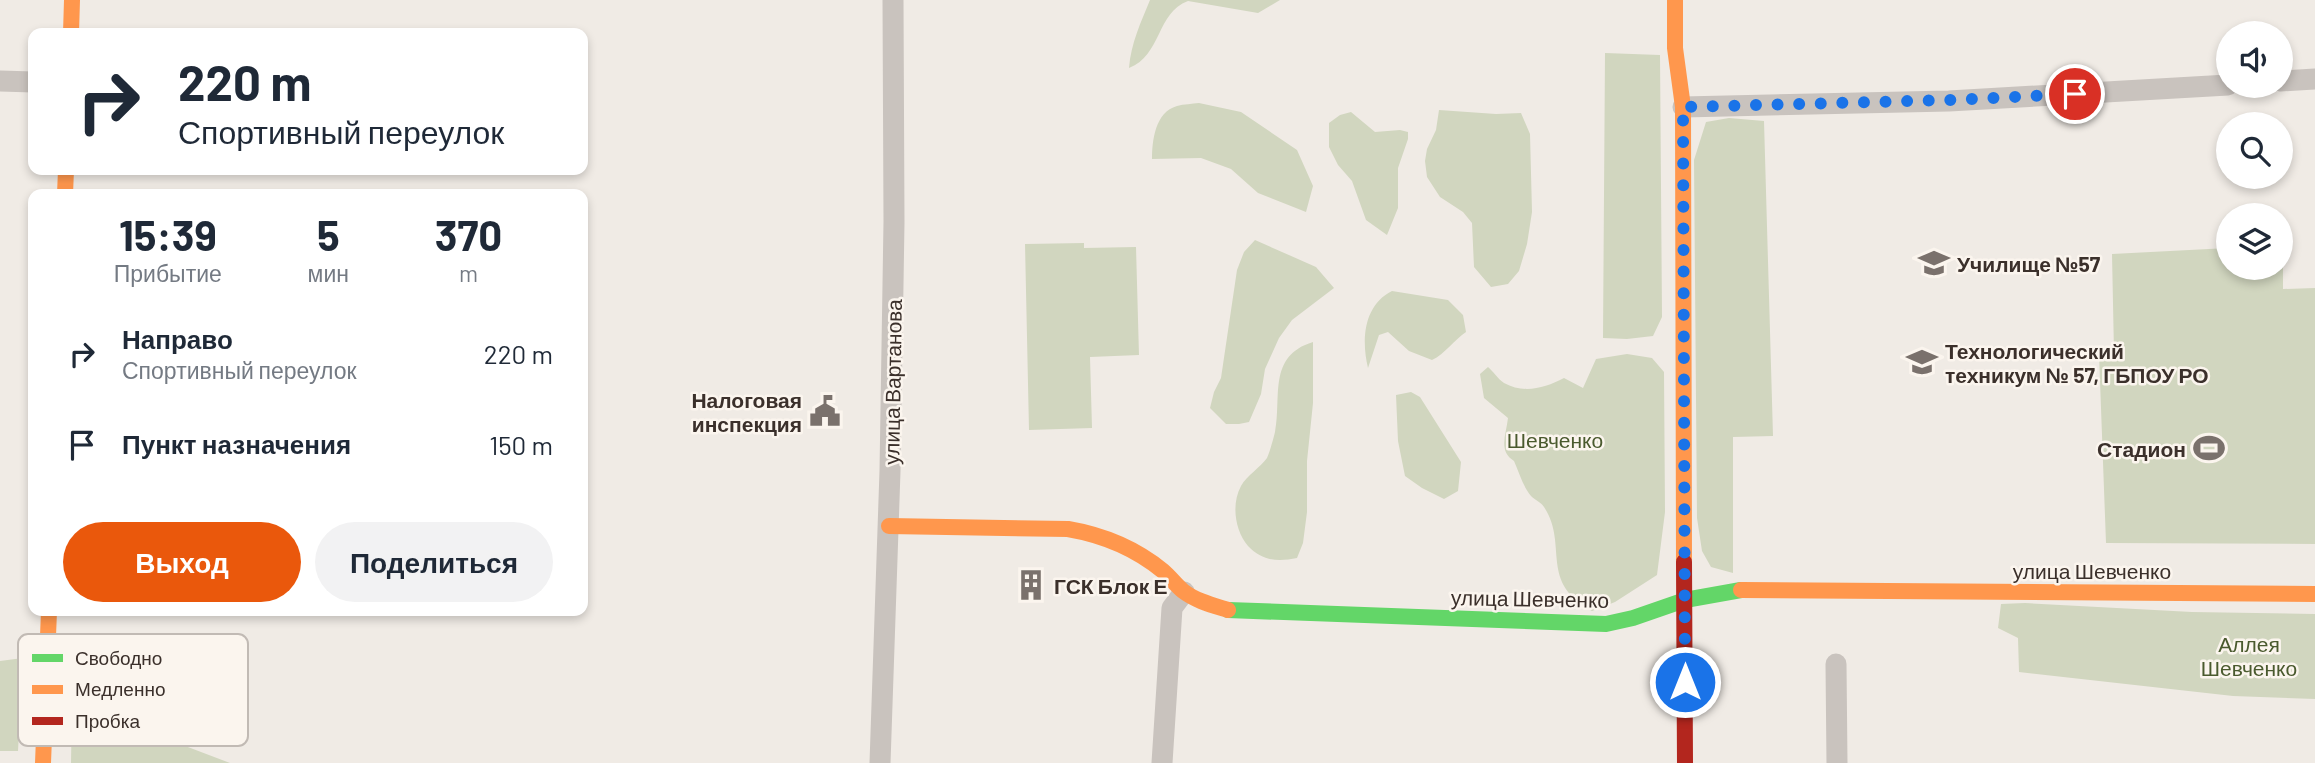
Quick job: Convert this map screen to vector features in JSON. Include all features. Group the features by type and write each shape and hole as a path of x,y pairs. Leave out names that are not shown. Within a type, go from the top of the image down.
{"street":[{"path":"71,28 72,0"},
{"name":"улица Вартанова","path":"880,763 889,526 894,222 893,0"},
{"path":"1675,0 1675,48 1683,107 1685,763"},
{"path":"2293,80 2315,79"},
{"path":"0,81 28,82"},
{"path":"1683,107 1950,100 2216,86"},
{"name":"улица Шевченко","path":"889,526 1069,530 1090,533 1134,551 1163,571 1184,592 1204,603 1230,610 1606,624 1633,618 1685,600 1740,590 2315,594"},
{"path":"1162,763 1172,608 1184,592"},
{"path":"48,634 49,616"},
{"path":"1836,664 1837,763"}],"green space":[{"path":"1150,0 1280,0 1258,13 1188,1 1170,15 1148,54 1129,68 1134,41"},
{"path":"1605,53 1660,55 1662,317 1653,336 1603,338"},
{"path":"1199,103 1241,112 1297,150 1313,186 1306,212 1258,193 1231,169 1201,158 1152,159 1156,128 1164,114 1177,106"},
{"path":"1439,110 1521,113 1530,134 1532,212 1519,271 1508,284 1491,287 1474,267 1472,223 1463,212 1440,197 1427,177 1427,149 1436,130"},
{"path":"1351,112 1375,132 1408,132 1398,168 1398,208 1387,235 1366,220 1352,181 1338,165 1329,147 1329,123 1340,115"},
{"path":"1729,118 1764,121 1773,436 1733,437 1733,573 1711,567 1702,551 1697,518 1694,160 1706,122"},
{"path":"1255,240 1316,267 1334,288 1292,320 1279,338 1265,369 1261,394 1249,422 1226,424 1210,408 1221,378 1237,270 1244,252"},
{"path":"1084,243 1084,248 1136,247 1139,355 1090,357 1092,428 1029,430 1025,244"},
{"name":"Стадион","path":"2216,249 2216,280 2283,280 2283,289 2315,288 2315,544 2106,543 2099,354 2114,353 2112,254"},
{"path":"1392,291 1448,300 1463,315 1466,332 1432,360 1409,351 1388,332 1379,335 1368,368 1365,335 1370,314 1375,305"},
{"path":"1313,342 1313,403 1303,543 1297,558 1271,559 1253,551 1244,540 1237,525 1236,501 1244,482 1267,458 1275,432 1279,379 1283,367 1298,348"},
{"name":"Шевченко","path":"1627,354 1652,358 1664,372 1665,512 1657,575 1615,602 1592,611 1575,600 1565,588 1557,562 1551,521 1543,505 1528,492 1514,461 1506,452 1504,442 1508,418 1484,398 1480,374 1488,367 1504,383 1519,388 1542,387 1564,378 1583,388 1596,359"},
{"path":"1411,392 1420,397 1461,462 1458,491 1444,499 1405,476 1398,441 1396,395"},
{"name":"Аллея Шевченко","path":"2001,604 2192,612 2315,614 2315,699 2233,696 2019,672 2018,638 1998,628"},
{"path":"18,659 18,751 0,751 0,661"},
{"path":"71,746 185,746 230,763 71,763"}],"traffic: fast":[{"path":"1228,610 1606,624 1633,618 1685,600 1741,590"}],"traffic: slow":[{"path":"71,28 72,0"},
{"path":"1675,0 1675,48 1683,107 1684,562"},
{"path":"65,189 66,175"},
{"path":"889,526 1068,529 1081,532 1130,549 1163,571 1188,594 1228,610"},
{"path":"1741,590 2315,594"},
{"path":"48,634 49,616"},
{"path":"43,763 44,746"}],"traffic: jam":[{"path":"1684,562 1685,763"}],"place":[{"name":"Училище №57","path":"1934,263"},
{"name":"Технологический техникум № 57, ГБПОУ РО","path":"1922,362"},
{"name":"Налоговая инспекция","path":"825,411"},
{"name":"Стадион","path":"2209,448"},
{"name":"ГСК Блок Е","path":"1031,585"}],"route":[{"path":"1685,682 1683,107 2075,94"}]}
